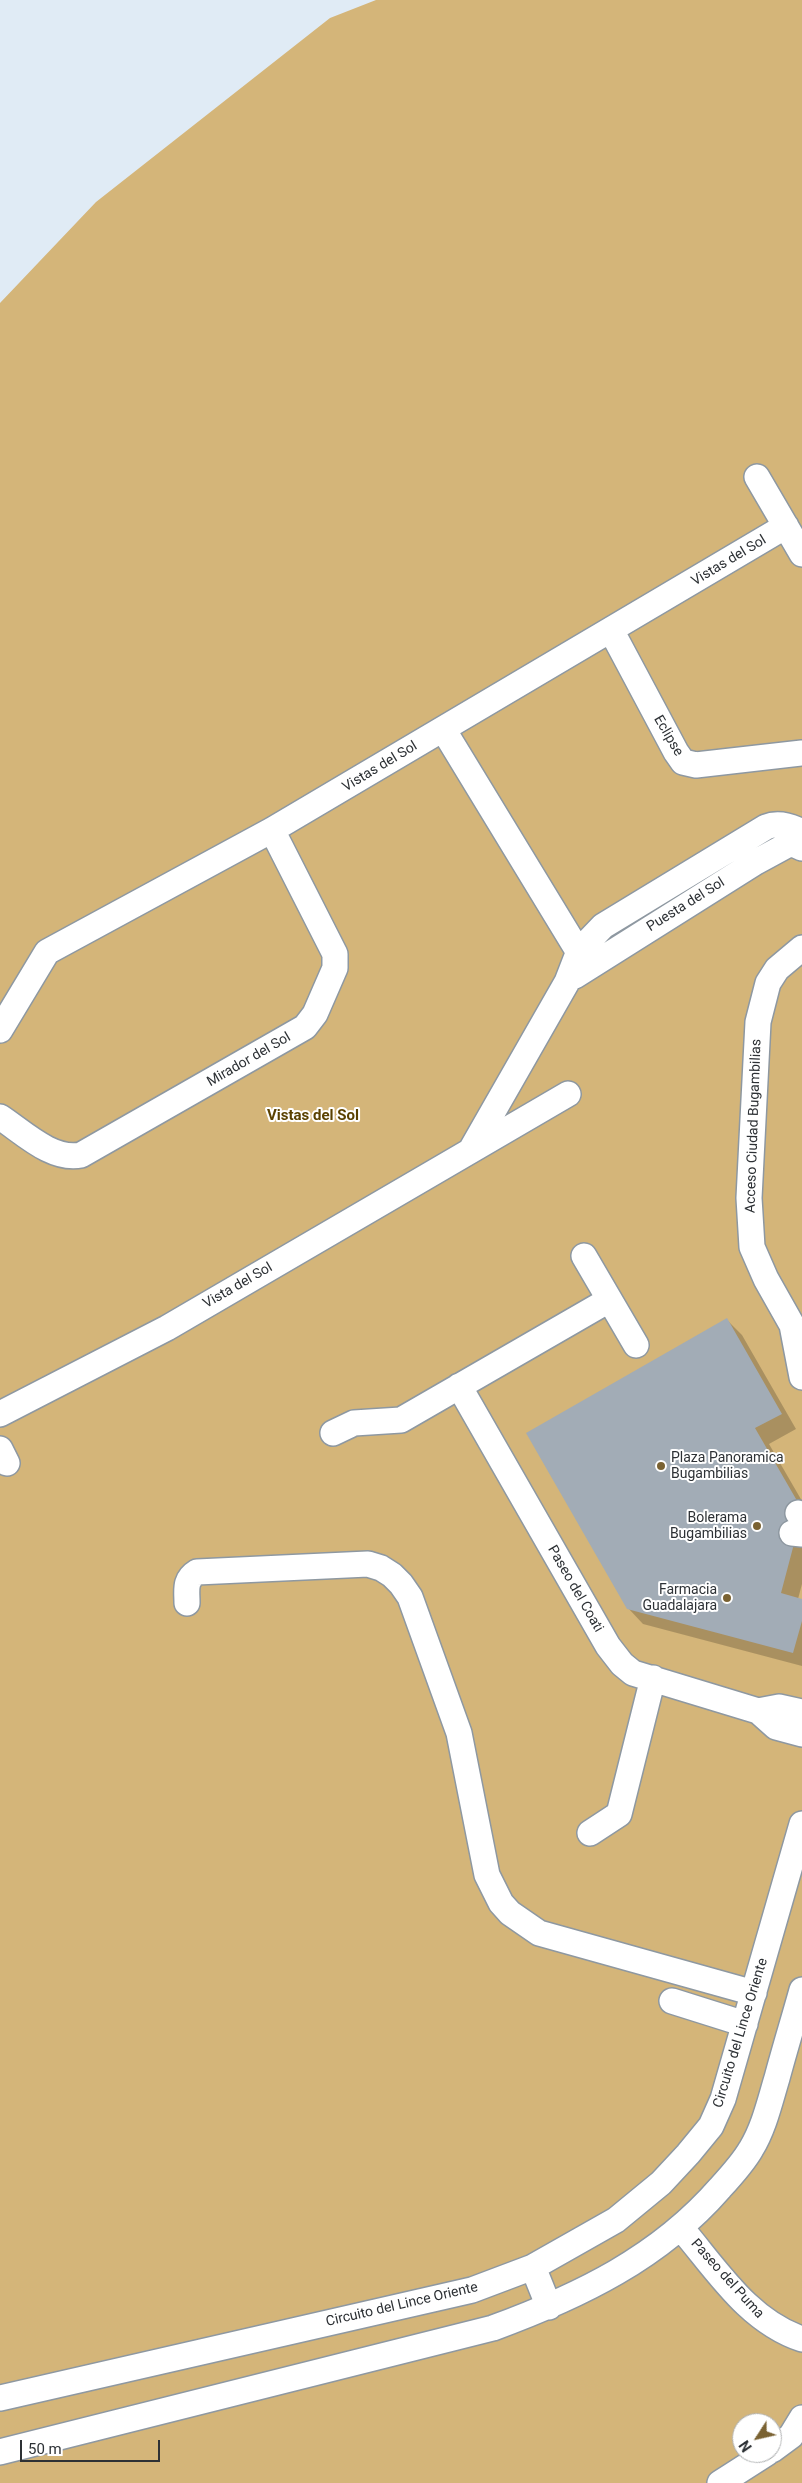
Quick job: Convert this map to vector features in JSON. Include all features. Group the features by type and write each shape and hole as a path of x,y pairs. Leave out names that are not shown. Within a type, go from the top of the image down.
{"street":[{"path":"757,477 802,554"},
{"name":"Vistas del Sol","path":"0,1030 47,952 272,830 786,526"},
{"name":"Eclipse","path":"611,630 683,762 696,765 802,753"},
{"path":"443,730 583,959"},
{"name":"Puesta del Sol","path":"583,959 604,926 772,824 797,837"},
{"name":"Mirador del Sol","path":"0,1117 50,1150 71,1157 80,1155 309,1023 335,968 336,954 272,830"},
{"name":"Puesta del Sol","path":"583,959 797,837"},
{"path":"743,841 756,862"},
{"name":"Acceso Ciudad Bugambilias","path":"802,948 777,969 768,983 758,1022 749,1198 752,1247 766,1279 797,1331 802,1377"},
{"name":"Vista del Sol","path":"471,1150 567,982 583,959"},
{"name":"Vista del Sol","path":"0,1414 167,1328 568,1094"},
{"path":"584,1256 636,1345"},
{"path":"333,1433 354,1423 401,1420 609,1300"},
{"name":"Paseo del Coati","path":"459,1386 608,1646 622,1664 633,1673 758,1712 776,1727 802,1734"},
{"path":"187,1603 186,1583 190,1576 197,1572 352,1564 381,1568 392,1575 410,1597 460,1733 487,1875 501,1903 510,1914 539,1934 754,1993"},
{"path":"590,1833 618,1814 653,1678"},
{"name":"Paseo del Coati","path":"758,1712 779,1707 802,1712"},
{"name":"Circuito del Lince Oriente","path":"0,2398 472,2290 533,2267 616,2220 661,2182 711,2126 723,2099 802,1824"},
{"path":"672,2001 745,2024"},
{"path":"0,2452 493,2328 549,2307 586,2290 681,2228 707,2203 752,2148 768,2111 800,2005"},
{"name":"Paseo del Puma","path":"681,2228 756,2315 785,2333 802,2338"},
{"path":"533,2267 549,2307"},
{"path":"782,2443 791,2436 802,2418"},
{"path":"720,2483 751,2463"}],"shaded area":[{"path":"376,0 802,0 802,2483 0,2483 0,303 96,202 330,18"}],"building":[{"name":"Plaza Panoramica Bugambilias","path":"727,1318 782,1414 755,1428 796,1499 785,1538 795,1540 781,1593 802,1599 802,1621 793,1653 627,1609 526,1433"}],"place":[{"name":"Plaza Panoramica Bugambilias","path":"661,1466"},
{"name":"Bolerama Bugambilias","path":"757,1526"},
{"name":"Farmacia Guadalajara","path":"727,1598"}],"district":[{"name":"Vistas del Sol","path":"313,1116"}]}
